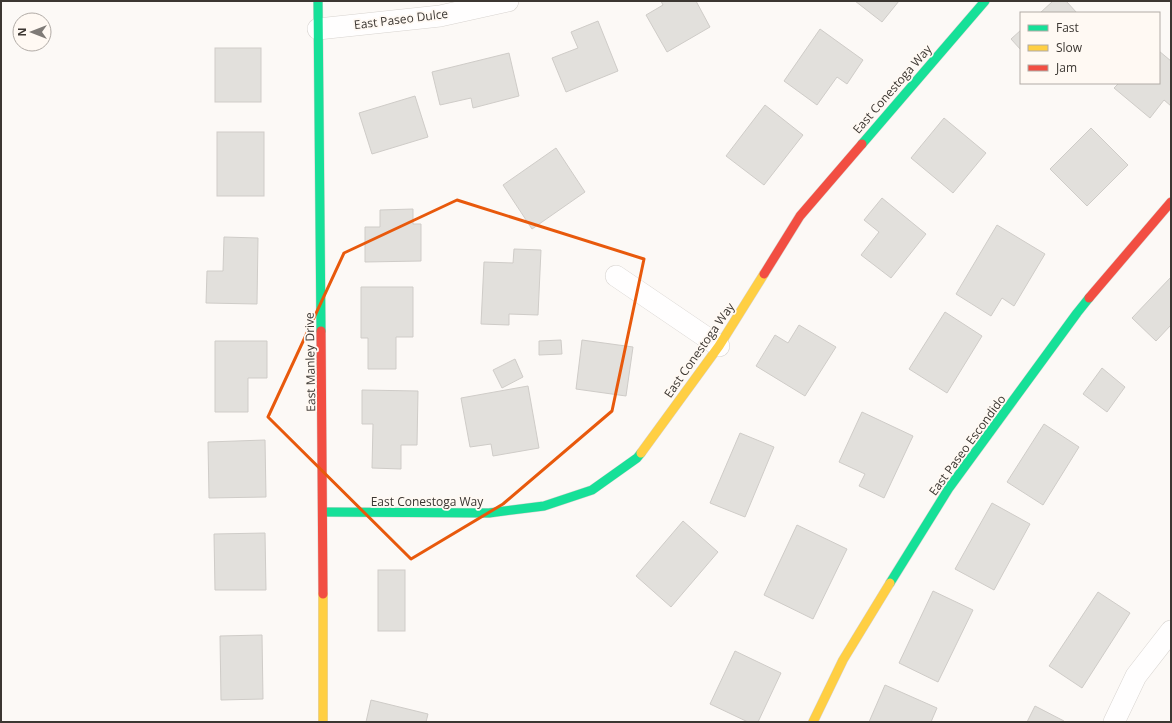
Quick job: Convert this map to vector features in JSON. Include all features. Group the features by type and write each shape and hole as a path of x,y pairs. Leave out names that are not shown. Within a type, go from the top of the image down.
{"street":[{"name":"East Manley Drive","path":"318,1 323,512 323,722"},
{"name":"East Paseo Dulce","path":"318,29 440,16 508,1"},
{"name":"East Conestoga Way","path":"323,512 489,513 544,506 592,490 637,458 719,346 800,216 985,1"},
{"name":"East Paseo Escondido","path":"813,722 843,660 948,488 1077,313 1171,202"},
{"path":"616,276 719,346"},
{"path":"1114,722 1136,676 1171,631"}],"highlighted area":[{"path":"457,200 644,259 612,411 503,504 411,559 268,417 344,253"}],"building":[{"path":"661,1 696,1 710,27 667,52 646,15 663,5"},
{"path":"855,1 899,1 882,22"},
{"path":"1053,1 1066,1 1076,12 1041,12"},
{"path":"598,21 618,71 566,92 552,58 578,48 571,32"},
{"path":"820,29 863,60 847,84 837,77 817,105 784,81"},
{"path":"1020,31 1020,49 1011,39"},
{"path":"215,48 261,48 261,102 215,102"},
{"path":"1160,52 1171,61 1171,106 1164,100 1150,118 1114,88 1118,84 1160,84"},
{"path":"509,53 519,96 473,108 471,98 440,105 432,72"},
{"path":"415,96 428,137 372,154 359,113"},
{"path":"765,105 803,135 764,185 726,156"},
{"path":"944,118 986,153 953,193 911,158"},
{"path":"1091,128 1128,165 1087,206 1050,169"},
{"path":"217,132 264,132 264,196 217,196"},
{"path":"556,148 585,192 532,229 503,185"},
{"path":"882,198 926,234 891,278 861,255 879,232 864,220"},
{"path":"413,209 413,224 421,224 421,261 365,262 365,227 380,227 380,210"},
{"path":"997,225 1045,254 1014,306 1002,298 991,316 956,294"},
{"path":"224,237 258,238 257,304 206,303 207,271 223,271"},
{"path":"514,249 541,250 538,315 509,314 509,325 481,324 484,262 513,263"},
{"path":"1171,277 1171,325 1156,341 1132,318"},
{"path":"361,287 413,287 413,337 396,337 396,369 368,369 368,338 361,338"},
{"path":"945,312 982,336 947,393 909,369"},
{"path":"799,325 836,347 805,396 756,366 775,335 788,343"},
{"path":"561,340 562,354 539,355 539,341"},
{"path":"582,340 633,347 626,396 576,389"},
{"path":"215,341 267,341 267,378 248,378 248,412 215,412"},
{"path":"515,359 523,377 502,388 493,370"},
{"path":"1102,368 1125,387 1107,412 1083,394"},
{"path":"528,386 539,448 493,456 491,444 470,447 461,398"},
{"path":"362,390 418,391 417,445 401,445 401,469 372,468 373,424 362,424"},
{"path":"862,412 913,436 884,498 859,486 865,474 839,462"},
{"path":"1044,424 1079,447 1043,505 1007,482"},
{"path":"740,433 774,447 745,517 710,503"},
{"path":"265,440 266,497 209,498 208,442"},
{"path":"992,503 1030,524 994,590 955,569"},
{"path":"683,521 718,552 671,607 636,576"},
{"path":"797,525 847,549 813,619 764,595"},
{"path":"265,533 266,590 215,590 214,534"},
{"path":"378,570 405,570 405,631 378,631"},
{"path":"933,591 973,610 938,682 899,663"},
{"path":"1098,592 1130,613 1082,688 1049,666"},
{"path":"262,635 263,699 221,700 220,636"},
{"path":"735,651 781,673 758,722 748,722 710,704"},
{"path":"885,685 937,708 931,722 869,722"},
{"path":"371,700 428,714 426,722 366,722"},
{"path":"1035,706 1064,721 1064,722 1027,722"}],"traffic: fast":[{"path":"318,1 321,331"},
{"path":"862,144 985,1"},
{"path":"890,583 949,488 1089,298"},
{"path":"323,512 489,513 544,506 592,490 637,458 641,453"}],"traffic: slow":[{"path":"641,453 719,346 764,274"},
{"path":"813,722 843,660 890,583"},
{"path":"323,594 323,722"}],"traffic: jam":[{"path":"764,274 800,216 862,144"},
{"path":"1089,298 1171,202"},
{"path":"321,331 323,594"}]}
